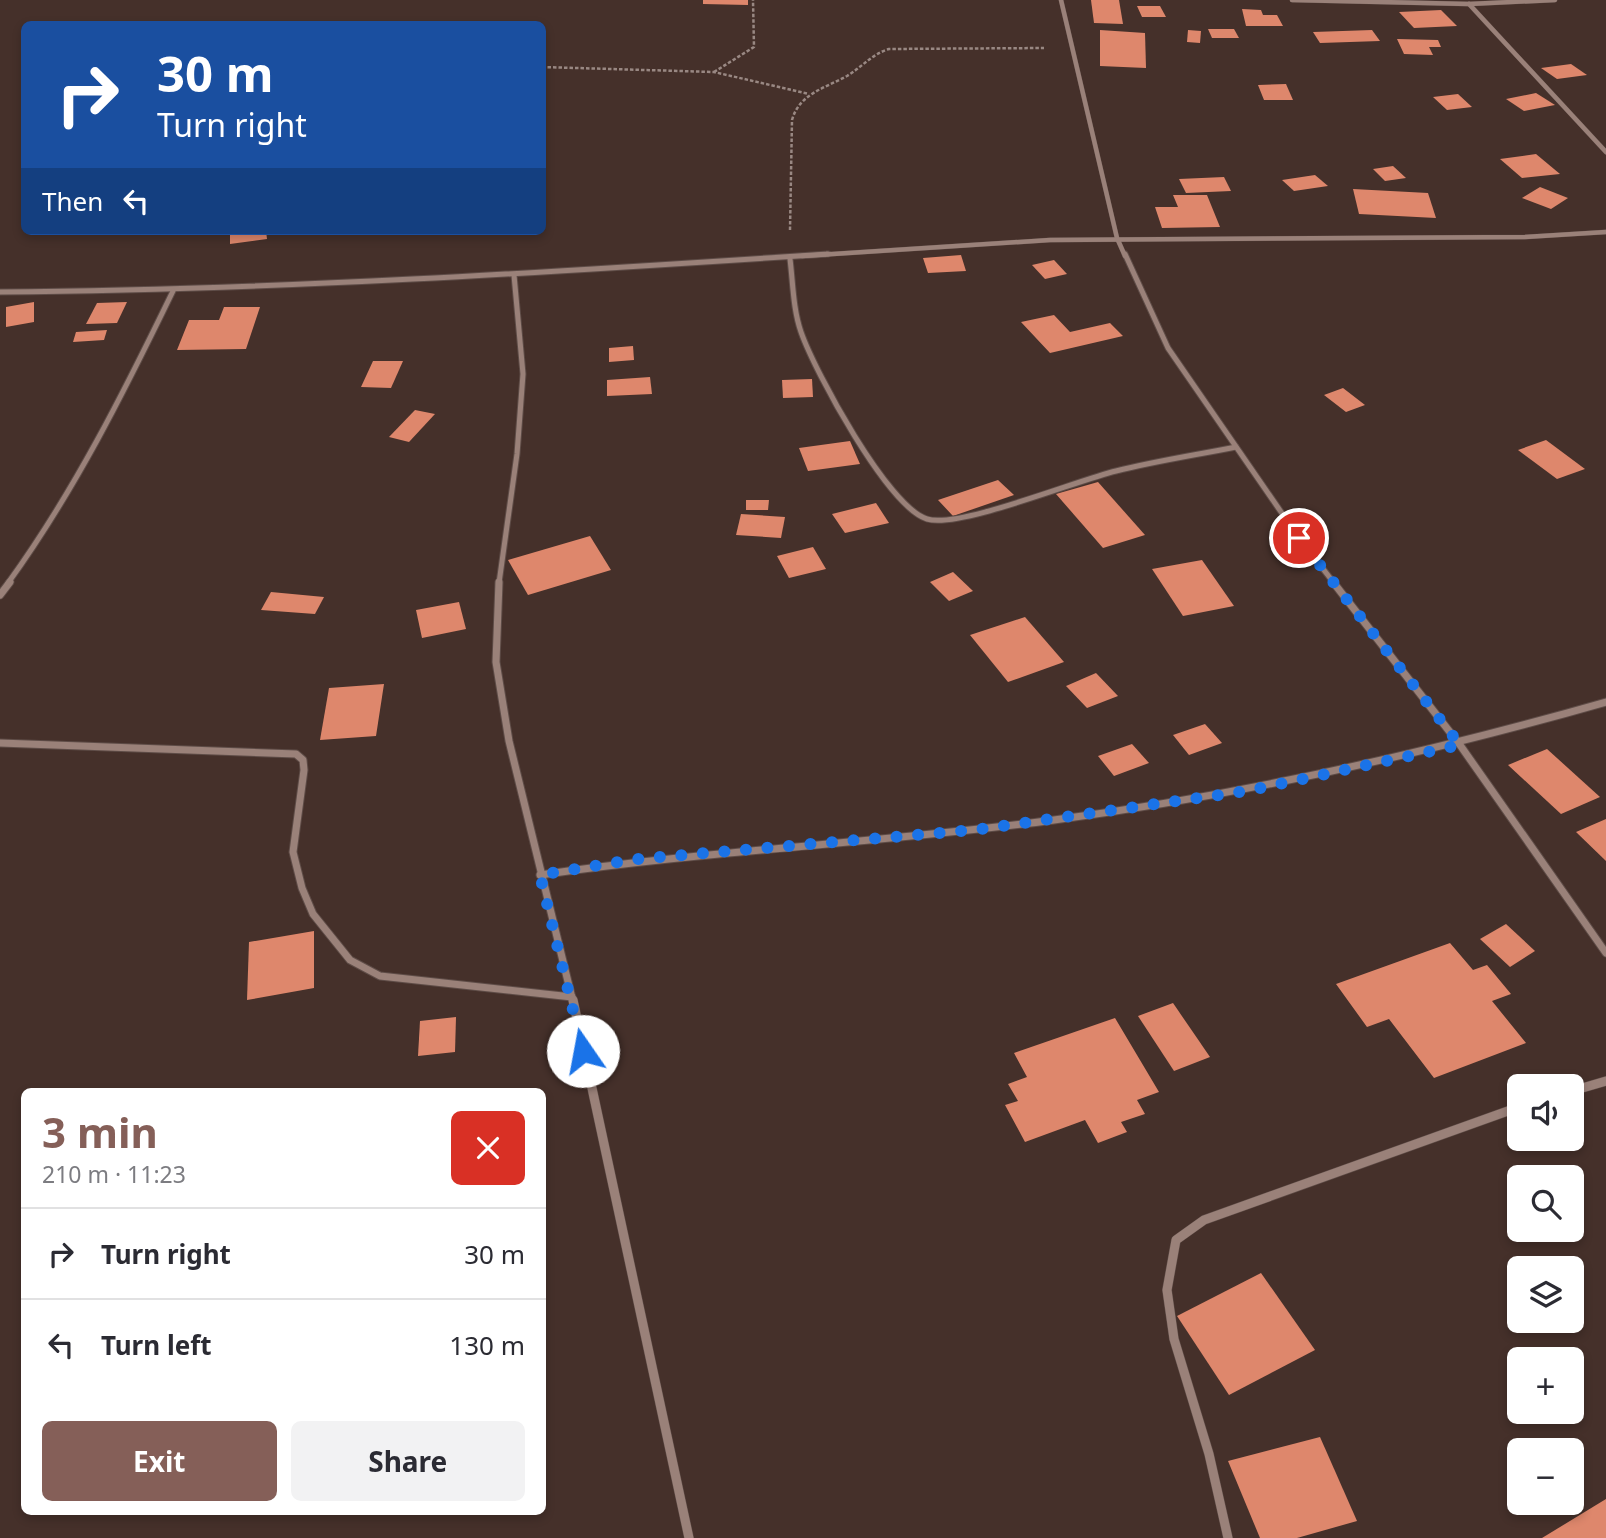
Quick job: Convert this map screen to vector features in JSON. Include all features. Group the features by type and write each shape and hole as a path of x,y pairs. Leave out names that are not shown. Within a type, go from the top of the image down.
{"street":[{"path":"1061,0 1079,86 1108,192 1117,238 1168,348 1299,538 1460,745 1606,953"},
{"path":"1292,0 1469,4 1555,0"},
{"path":"1469,4 1606,152"},
{"path":"0,292 173,291 514,275 790,259 964,245 1117,238 1295,240 1525,237 1606,232"},
{"path":"790,259 801,332 845,420 881,474 908,505 928,519 957,518 1115,471 1236,447"},
{"path":"514,275 523,374 517,454 497,594 496,662 509,741 572,997 690,1538"},
{"path":"0,595 77,478 110,420 173,291"},
{"path":"540,875 637,859 988,828 1247,791 1460,745 1606,702"},
{"path":"0,743 296,754 303,760 304,770 293,852 302,888 313,914 351,960 380,976 572,997"},
{"path":"1584,1087 1606,1081"},
{"path":"1228,1538 1209,1454 1174,1339 1167,1290 1176,1240 1203,1220 1507,1111"}],"path":[{"path":"714,72 754,47 753,0"},
{"path":"790,259 792,120 801,100 848,75 878,52 889,49 1073,48"},
{"path":"546,67 714,72 810,94"}],"building":[{"path":"703,0 748,0 748,5 703,4"},
{"path":"1091,0 1119,0 1123,24 1094,23"},
{"path":"1137,6 1160,6 1166,17 1142,17"},
{"path":"1242,9 1261,10 1263,15 1277,15 1283,26 1246,26"},
{"path":"1441,10 1457,26 1414,28 1399,12"},
{"path":"1208,29 1234,29 1239,38 1212,38"},
{"path":"1100,30 1145,33 1146,68 1100,66"},
{"path":"1188,30 1201,31 1200,43 1187,42"},
{"path":"1372,30 1380,41 1320,43 1313,32"},
{"path":"1397,39 1438,40 1441,47 1429,47 1433,55 1404,54"},
{"path":"1571,64 1587,75 1557,79 1541,68"},
{"path":"1286,84 1293,100 1264,100 1258,85"},
{"path":"1536,93 1555,105 1524,111 1506,99"},
{"path":"1458,94 1472,107 1447,110 1433,97"},
{"path":"1536,154 1560,174 1522,178 1500,159"},
{"path":"1393,166 1406,178 1385,181 1373,169"},
{"path":"1315,175 1328,186 1294,191 1282,180"},
{"path":"1224,177 1231,191 1186,193 1179,179"},
{"path":"1540,187 1568,198 1551,209 1522,198"},
{"path":"1353,189 1428,193 1436,218 1359,214"},
{"path":"1173,195 1207,195 1220,227 1162,228 1155,207 1178,207"},
{"path":"230,235 266,235 267,239 230,244"},
{"path":"961,255 966,271 928,273 923,258"},
{"path":"1054,260 1067,274 1045,279 1032,265"},
{"path":"34,302 34,322 6,327 6,307"},
{"path":"127,302 117,323 86,324 97,303"},
{"path":"224,307 260,307 246,349 177,350 189,320 219,320"},
{"path":"1054,315 1070,332 1110,323 1123,336 1050,353 1021,322"},
{"path":"107,330 104,340 73,342 76,332"},
{"path":"633,346 634,360 609,362 609,348"},
{"path":"373,361 403,361 391,388 361,387"},
{"path":"650,377 652,394 607,396 607,380"},
{"path":"812,379 813,397 783,398 782,380"},
{"path":"1343,388 1365,405 1346,412 1324,395"},
{"path":"415,410 435,414 409,442 389,437"},
{"path":"1546,440 1585,469 1557,479 1518,450"},
{"path":"850,441 860,464 808,471 799,448"},
{"path":"998,480 1014,495 953,516 938,500"},
{"path":"1098,482 1145,535 1103,548 1056,494"},
{"path":"746,500 769,500 768,510 746,510"},
{"path":"876,503 889,523 845,533 832,514"},
{"path":"741,514 785,517 781,538 736,535"},
{"path":"590,536 611,570 528,595 508,560"},
{"path":"813,547 826,569 789,578 777,556"},
{"path":"1202,560 1234,606 1183,616 1152,569"},
{"path":"953,572 973,591 949,601 930,582"},
{"path":"271,592 324,597 315,614 261,610"},
{"path":"459,602 466,629 422,638 416,610"},
{"path":"1025,617 1064,662 1008,682 970,635"},
{"path":"1096,673 1118,696 1087,708 1066,686"},
{"path":"384,684 376,736 320,740 329,688"},
{"path":"1205,724 1222,743 1189,755 1173,735"},
{"path":"1132,744 1149,763 1114,776 1098,756"},
{"path":"1547,749 1600,797 1561,814 1508,765"},
{"path":"1606,819 1606,861 1576,832"},
{"path":"1506,924 1535,951 1510,967 1480,939"},
{"path":"314,931 314,988 247,1000 249,942"},
{"path":"1450,943 1473,970 1487,965 1511,994 1492,1001 1526,1043 1434,1078 1389,1019 1367,1027 1336,984"},
{"path":"1173,1003 1210,1057 1174,1071 1138,1016"},
{"path":"456,1017 455,1052 418,1056 420,1021"},
{"path":"1115,1018 1159,1092 1137,1100 1145,1114 1121,1122 1127,1132 1098,1143 1085,1120 1025,1142 1005,1105 1018,1101 1008,1084 1027,1077 1014,1053"},
{"path":"1261,1273 1315,1350 1229,1395 1177,1316"},
{"path":"1320,1437 1357,1521 1297,1538 1260,1538 1228,1461"},
{"path":"1606,1499 1606,1538 1542,1538 1584,1515"}],"route":[{"path":"583,1051 572,997 540,875 637,859 974,830 1247,791 1460,745 1299,538"}]}
